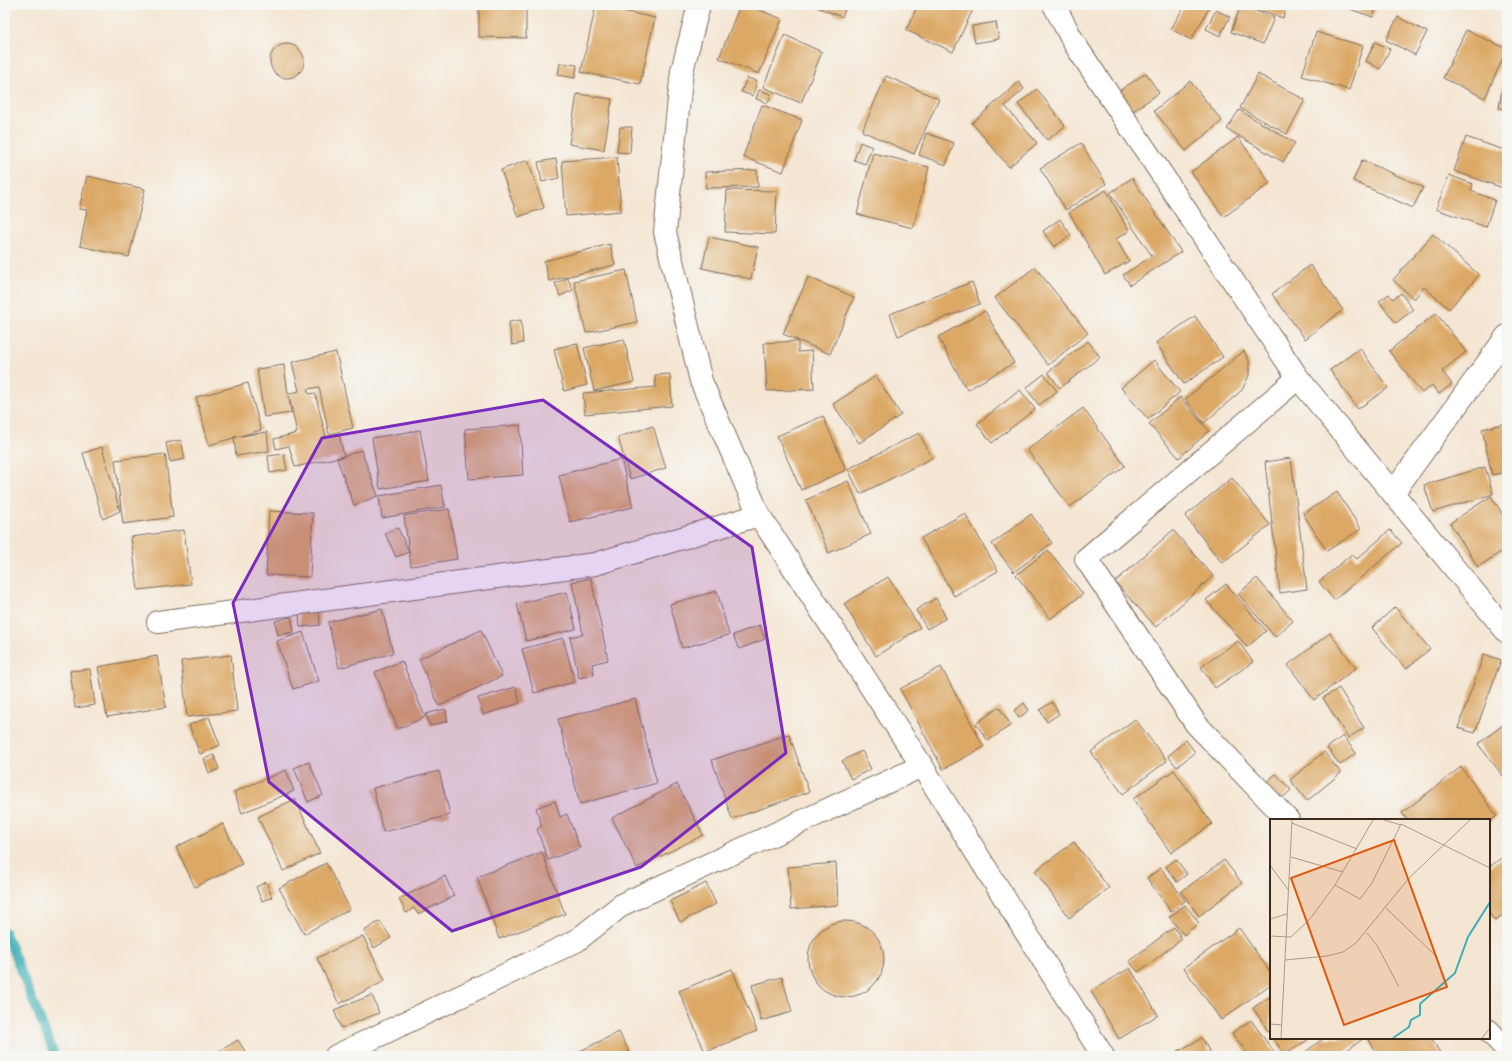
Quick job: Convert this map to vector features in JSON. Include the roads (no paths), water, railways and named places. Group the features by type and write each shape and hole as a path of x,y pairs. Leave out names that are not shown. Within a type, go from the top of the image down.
{"street":[{"path":"699,5 682,71 665,232 701,381 759,515 922,766 1103,1056"},
{"path":"1054,5 1074,43 1298,378 1507,632"},
{"path":"1393,493 1507,336"},
{"path":"1287,819 1196,724 1086,559 1298,378"},
{"path":"158,622 595,564 759,515"},
{"path":"336,1056 576,941 623,904 922,766"},
{"path":"1490,1032 1507,1050"}],"waterway":[{"path":"5,932 55,1056"}]}
